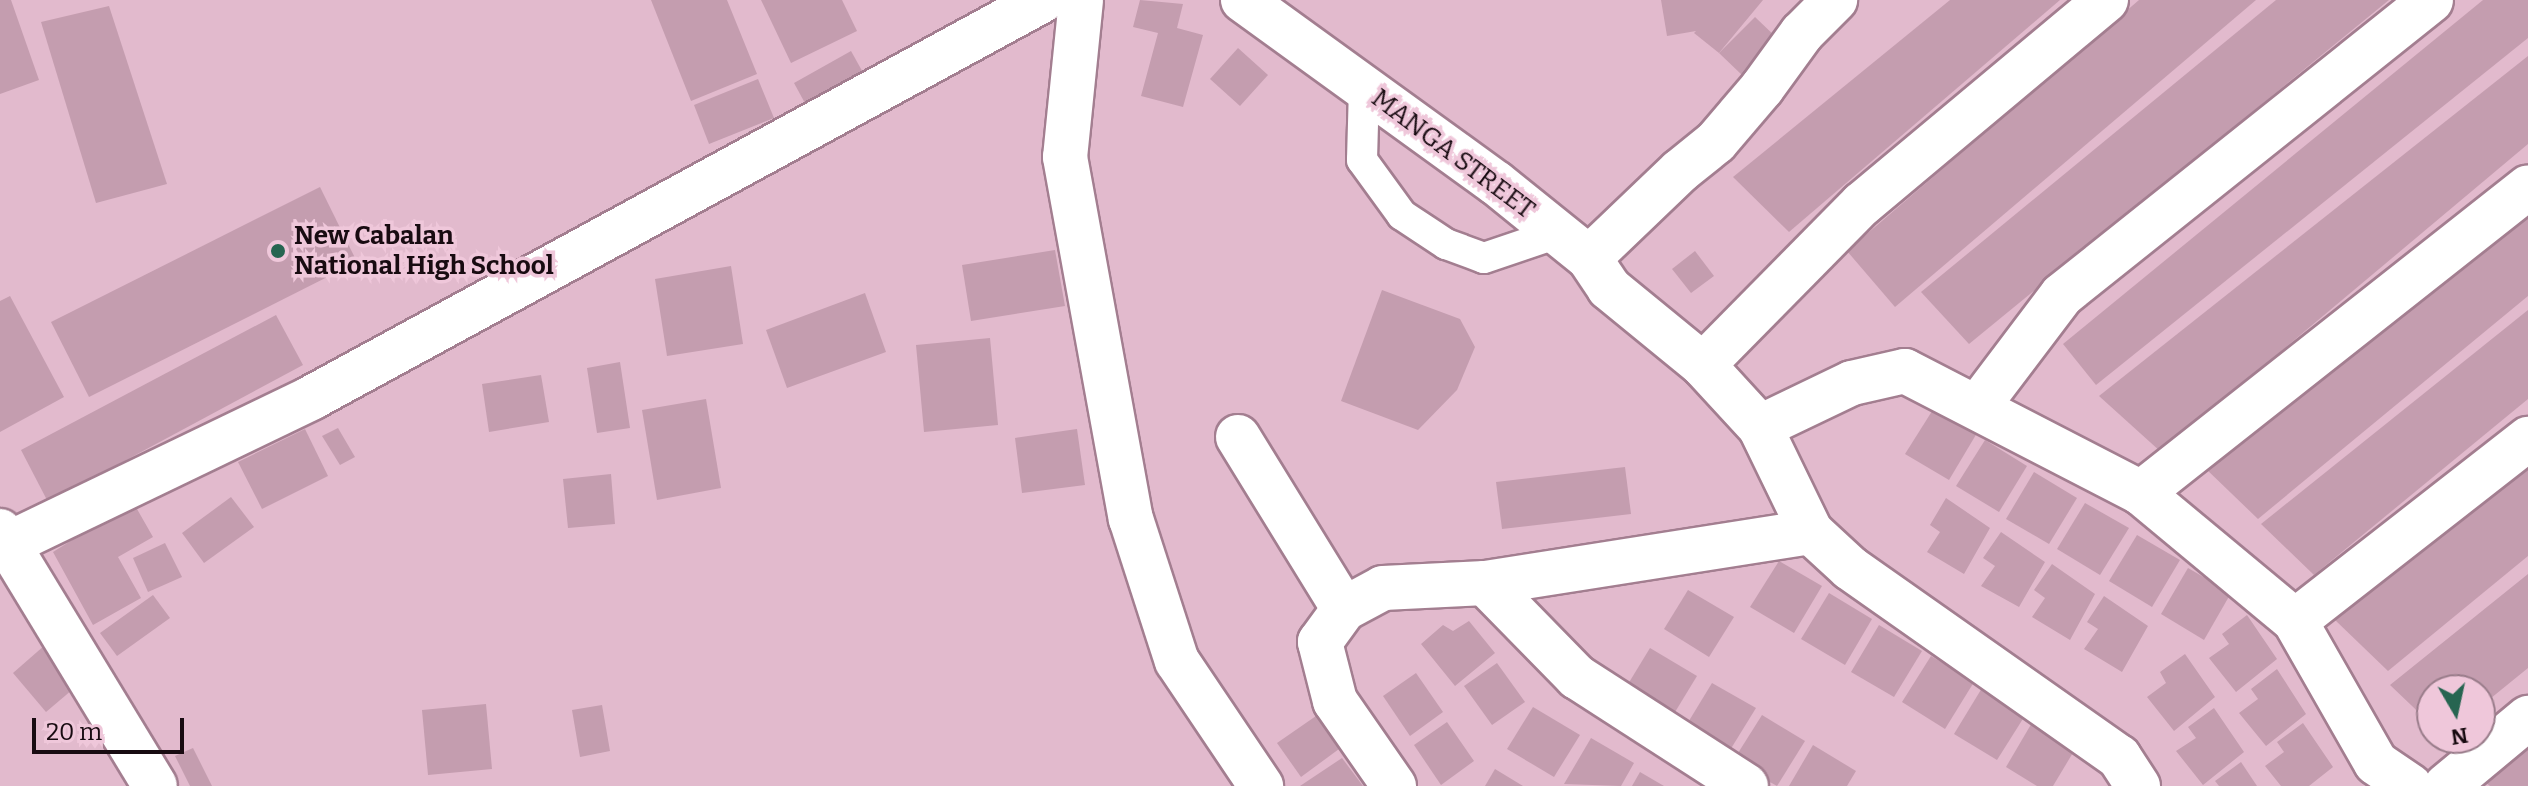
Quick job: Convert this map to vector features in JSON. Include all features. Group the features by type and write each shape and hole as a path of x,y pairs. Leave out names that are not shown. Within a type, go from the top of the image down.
{"street":[{"path":"155,786 4,538 311,398 1043,0"},
{"path":"1081,0 1065,157 1131,519 1177,661 1261,786"},
{"name":"MANGA STREET","path":"1243,0 1496,183 1573,246 1609,288 1703,365 1760,427 1811,532"},
{"path":"1573,246 1653,196 1716,142 1762,88 1802,33 1835,0"},
{"path":"1703,365 1862,204 2106,0"},
{"path":"1978,406 2062,295 2431,0"},
{"path":"2141,493 2528,187"},
{"path":"1760,427 1852,383 1905,371 1978,406 2141,493 2295,621 2376,763 2410,786"},
{"path":"1238,437 1344,609"},
{"path":"2295,621 2528,439"},
{"path":"1394,786 1335,701 1320,642 1344,609 1383,588 1485,583 1811,532 1850,568 2119,757 2138,786"},
{"path":"1485,583 1577,677 1746,786"},
{"path":"2446,786 2528,718"}],"lane":[{"path":"1364,88 1362,160 1402,215 1446,244 1484,258 1573,246"}],"building":[{"path":"0,0 11,0 39,80 0,94"},
{"path":"651,0 727,0 757,74 691,101"},
{"path":"761,0 842,0 857,31 791,63"},
{"path":"1140,0 1183,4 1177,28 1203,35 1183,107 1141,96 1158,33 1133,27"},
{"path":"1661,0 1763,0 1719,53 1694,33 1696,31 1667,36"},
{"path":"1950,0 2060,0 1789,232 1733,177"},
{"path":"2139,0 2256,0 1895,307 1847,251"},
{"path":"2276,0 2389,0 1969,344 1921,292"},
{"path":"2483,0 2528,0 2528,38 2096,385 2063,344"},
{"path":"109,6 167,184 96,203 41,22"},
{"path":"1755,17 1778,39 1743,76 1719,53"},
{"path":"1238,48 1268,75 1240,106 1210,79"},
{"path":"851,51 870,85 812,116 794,83"},
{"path":"2528,56 2528,144 2161,452 2099,396"},
{"path":"758,79 774,118 709,144 694,105"},
{"path":"320,187 357,262 89,397 51,322"},
{"path":"2528,207 2528,296 2258,519 2204,467"},
{"path":"1055,250 1065,306 971,321 962,265"},
{"path":"1695,251 1714,276 1691,293 1672,269"},
{"path":"731,266 743,344 667,356 655,279"},
{"path":"1382,290 1460,319 1475,347 1457,390 1418,430 1341,401"},
{"path":"865,293 886,352 787,388 766,330"},
{"path":"10,296 64,397 0,432 0,301"},
{"path":"2528,310 2528,399 2314,575 2261,524"},
{"path":"276,315 303,365 48,502 21,450"},
{"path":"990,338 998,425 924,432 916,345"},
{"path":"620,362 630,428 597,433 587,368"},
{"path":"541,375 549,422 489,432 482,384"},
{"path":"706,399 721,488 657,500 642,410"},
{"path":"1934,408 1977,433 1949,480 1905,454"},
{"path":"338,428 355,457 340,465 322,436"},
{"path":"305,429 328,476 262,509 238,462"},
{"path":"1077,429 1085,485 1022,493 1015,438"},
{"path":"1985,440 2027,466 1999,512 1956,486"},
{"path":"2528,465 2528,556 2388,671 2335,620"},
{"path":"1625,467 1631,514 1502,529 1496,482"},
{"path":"2034,472 2077,498 2049,544 2006,519"},
{"path":"611,474 615,524 568,528 563,479"},
{"path":"231,497 254,527 204,563 182,533"},
{"path":"1946,498 1990,528 1964,574 1927,552 1940,532 1930,525"},
{"path":"133,502 153,537 118,557 141,598 93,625 53,552"},
{"path":"2085,503 2129,528 2100,575 2057,549"},
{"path":"2001,532 2045,562 2019,607 1981,586 1995,566 1983,558"},
{"path":"2137,535 2180,560 2152,607 2109,581"},
{"path":"165,543 182,577 148,592 133,558"},
{"path":"1779,561 1822,586 1794,633 1750,607"},
{"path":"2052,564 2095,594 2070,640 2032,617 2045,598 2034,590"},
{"path":"2188,568 2231,593 2204,640 2161,614"},
{"path":"2528,574 2528,668 2496,694 2496,674 2416,674 2416,710 2390,685"},
{"path":"1688,590 1734,617 1709,657 1664,629"},
{"path":"1829,593 1872,619 1845,665 1801,639"},
{"path":"153,595 170,618 117,656 100,633"},
{"path":"2104,596 2148,626 2122,672 2084,649 2098,629 2087,622"},
{"path":"2247,615 2277,659 2236,692 2209,658 2229,644 2222,634"},
{"path":"1469,621 1495,653 1455,686 1421,644 1443,625 1453,631"},
{"path":"1879,625 1922,651 1894,697 1851,672"},
{"path":"45,645 79,684 46,712 13,673"},
{"path":"1650,648 1697,676 1672,717 1625,689"},
{"path":"2185,654 2215,697 2174,731 2147,697 2166,683 2160,672"},
{"path":"1931,656 1974,682 1945,729 1902,702"},
{"path":"1497,663 1525,702 1492,725 1464,686"},
{"path":"2277,669 2306,714 2266,746 2239,713 2258,699 2251,689"},
{"path":"1416,673 1443,712 1410,736 1383,696"},
{"path":"1712,683 1756,708 1727,755 1684,729"},
{"path":"1982,688 2026,714 1997,760 1954,734"},
{"path":"486,704 492,769 428,775 422,710"},
{"path":"602,705 610,751 580,757 572,710"},
{"path":"1533,707 1580,735 1554,777 1507,749"},
{"path":"2214,708 2244,752 2203,785 2176,751 2196,738 2188,727"},
{"path":"1762,715 1805,741 1777,786 1733,761"},
{"path":"1316,716 1339,749 1301,777 1277,743"},
{"path":"2033,721 2077,746 2053,786 2037,786 2006,767"},
{"path":"1447,722 1474,761 1441,785 1414,745"},
{"path":"2303,723 2333,767 2309,786 2281,786 2265,766 2284,752 2277,742"},
{"path":"2528,736 2528,786 2490,786 2478,777"},
{"path":"1591,738 1634,763 1621,786 1564,784"},
{"path":"1813,745 1856,771 1847,786 1789,786"},
{"path":"193,748 212,786 190,786 175,756"},
{"path":"1342,758 1363,786 1300,786"},
{"path":"2241,762 2257,786 2219,786 2215,781"},
{"path":"1495,769 1523,786 1485,786"},
{"path":"1640,772 1664,786 1632,786"}],"place":[{"name":"New Cabalan National High School","path":"278,251"}]}
